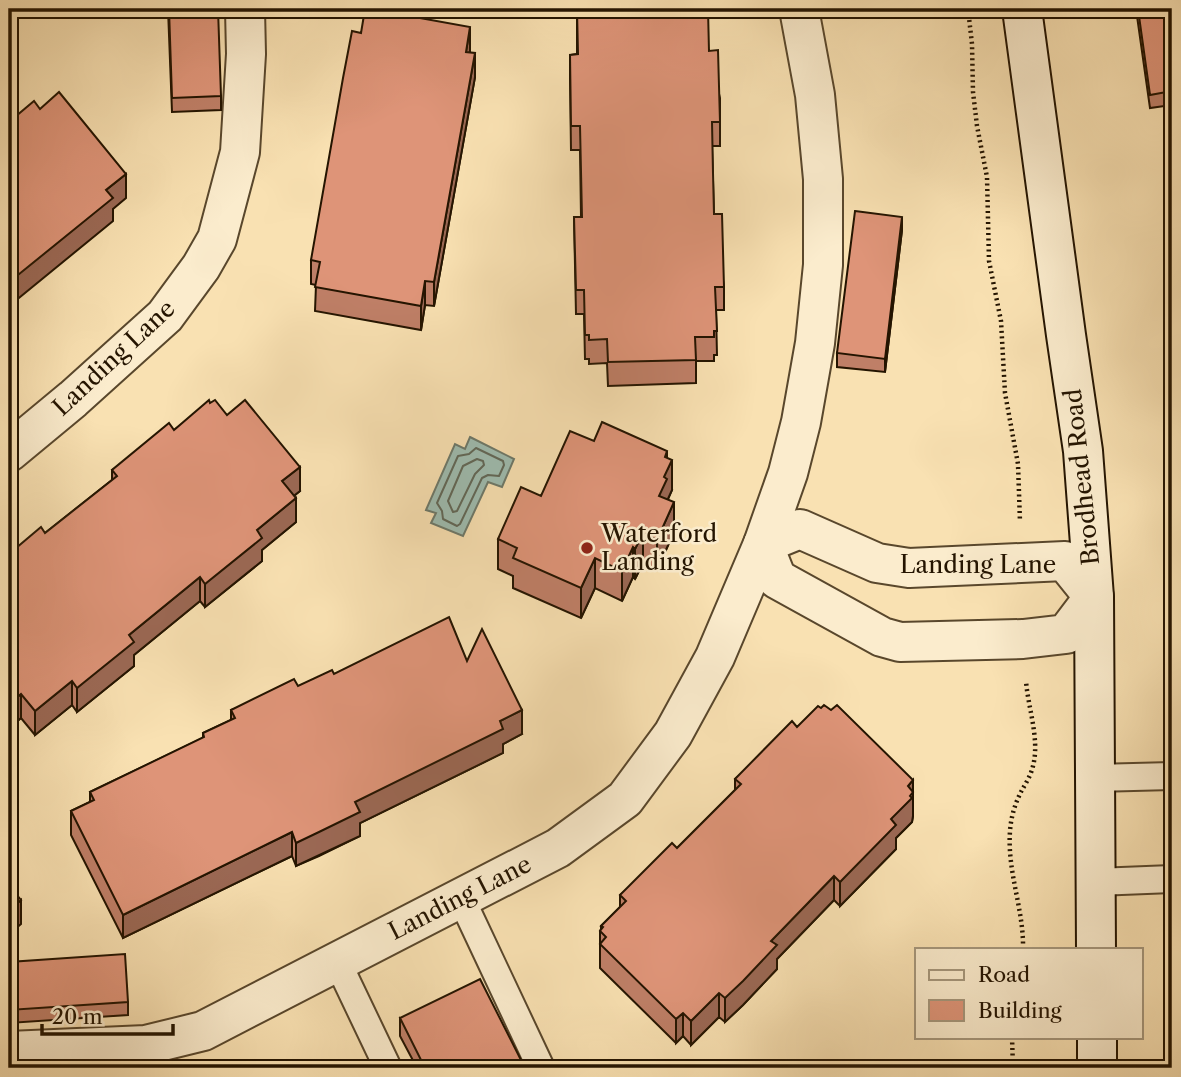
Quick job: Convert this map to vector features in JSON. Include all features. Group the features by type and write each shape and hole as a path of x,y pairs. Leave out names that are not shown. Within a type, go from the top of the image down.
{"street":[{"name":"Landing Lane","path":"9,452 74,400 165,316 201,267 217,239 240,152 246,54 244,9"},
{"name":"Landing Lane","path":"9,1051 146,1045 203,1031 558,848 625,799 673,734 709,668 763,544 788,473 801,422 815,343 823,265 823,179 815,95 799,9"},
{"name":"Brodhead Road","path":"1022,9 1083,451 1094,597 1096,948"},
{"name":"Landing Lane","path":"763,544 800,529 877,563 909,568 1065,561 1094,597"},
{"path":"763,544 777,579 882,637 900,642 1023,639 1066,634 1094,597"},
{"path":"1097,1038 1097,1068"}],"lane":[{"path":"1095,778 1172,776"},
{"path":"1096,883 1172,879"},
{"path":"461,898 541,1068"},
{"path":"337,961 388,1068"}],"path":[{"path":"968,9 973,92 987,177 989,261 1000,321 1005,393 1020,480 1021,564"},
{"path":"1023,639 1028,706 1034,731 1034,756 1033,767 1015,804 1009,832 1023,948"},
{"path":"1012,1038 1013,1068"}],"water":[{"path":"470,437 514,459 502,487 488,482 463,536 431,523 436,513 426,510 455,444 465,449"}],"building":[{"path":"169,9 218,9 221,96 172,98"},
{"path":"365,9 470,27 466,52 475,53 434,282 425,281 421,306 315,287 320,262 311,260 343,78 352,31 361,33"},
{"path":"708,9 709,51 718,50 720,122 712,122 714,214 722,214 724,287 715,287 717,331 714,331 714,337 695,337 696,360 608,362 607,339 589,340 589,335 585,335 584,290 576,290 574,217 582,217 580,126 571,126 570,55 578,54 577,10"},
{"path":"1138,9 1172,9 1172,91 1150,95"},
{"path":"59,92 126,174 106,190 113,198 9,285 9,122 34,101 40,109"},
{"path":"855,211 902,217 885,359 837,353"},
{"path":"209,400 210,403 215,400 227,415 245,400 300,467 282,481 296,498 257,530 262,538 205,584 200,577 129,635 134,642 77,688 72,681 35,711 21,694 9,704 9,554 41,527 45,533 117,476 112,470 169,423 174,430"},
{"name":"Waterford Landing","path":"602,422 667,451 665,457 672,460 659,496 674,502 657,540 643,533 622,571 595,558 581,588 513,558 517,548 498,539 521,487 541,496 570,431 594,441"},
{"path":"449,617 467,661 482,629 522,710 500,721 503,729 355,802 360,812 296,843 292,832 123,915 71,811 94,800 90,792 204,737 203,733 235,718 231,710 294,679 298,686 332,670 334,674"},
{"path":"824,705 831,710 837,705 913,780 908,786 913,792 910,796 912,798 891,819 896,825 840,882 834,876 771,941 777,945 725,998 719,993 691,1021 683,1013 676,1019 600,944 606,937 600,931 603,927 601,926 626,901 620,895 672,843 677,848 741,784 735,779 792,721 797,727 818,706 821,708"},
{"path":"9,885 21,900 9,910"},
{"path":"125,954 128,1002 9,1010 9,962"},
{"path":"480,979 525,1068 425,1068 400,1018"}],"place":[{"name":"Waterford Landing","path":"587,548"}]}
